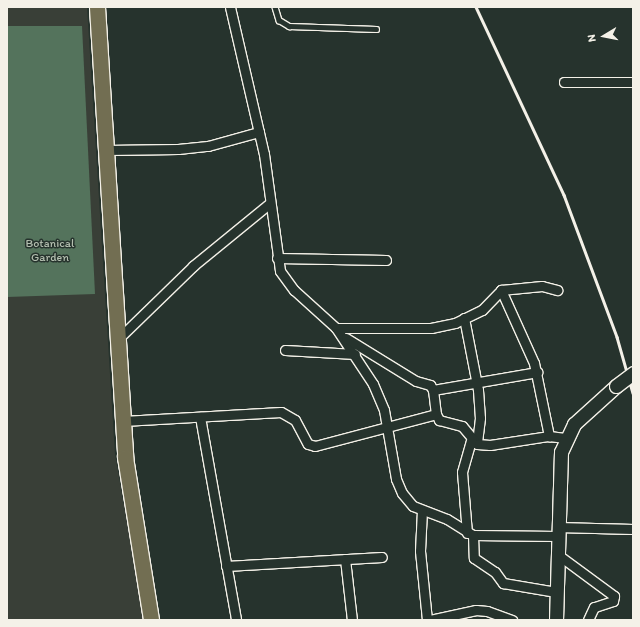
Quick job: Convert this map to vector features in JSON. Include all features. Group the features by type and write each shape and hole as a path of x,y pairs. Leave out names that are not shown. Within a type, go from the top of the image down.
{"main road":[{"path":"97,7 125,457 151,620"},
{"path":"556,620 557,531 561,452 565,438 574,424 616,386 633,373"}],"street":[{"path":"230,7 259,132 277,258 280,271 286,281 339,332 416,381 430,385 433,390 436,414 443,422 462,426 474,441 490,445 550,436 565,438"},
{"path":"564,82 633,82"},
{"path":"106,150 178,149 208,146 259,132"},
{"path":"118,339 193,266 270,203"},
{"path":"277,258 386,260"},
{"path":"339,332 432,328 464,318 482,310 501,290 542,286 556,290"},
{"path":"501,290 530,350 537,372 550,436"},
{"path":"464,318 478,382 480,418 474,441 462,472 474,558 495,572 503,583 556,592"},
{"path":"339,332 380,398 387,425 396,479 406,500 422,510 447,519 470,534 633,529"},
{"path":"285,350 354,354"},
{"path":"433,390 537,372"},
{"path":"123,421 281,412 295,420 308,444 315,446 387,425 436,414"},
{"path":"200,417 236,620"},
{"path":"422,510 420,551 427,620"},
{"path":"557,554 614,596 609,602 594,607 588,620"},
{"path":"226,566 382,557"},
{"path":"345,559 352,620"},
{"path":"430,620 476,610 487,611 512,620"}],"lane":[{"path":"275,7 279,20 289,26 376,29"}],"shaded area":[{"path":"7,7 87,7 115,454 144,620 7,620"}],"green space":[{"name":"Botanical Garden","path":"7,26 82,26 95,294 7,297"}],"railway":[{"path":"476,7 564,195 617,337 633,393"}]}
